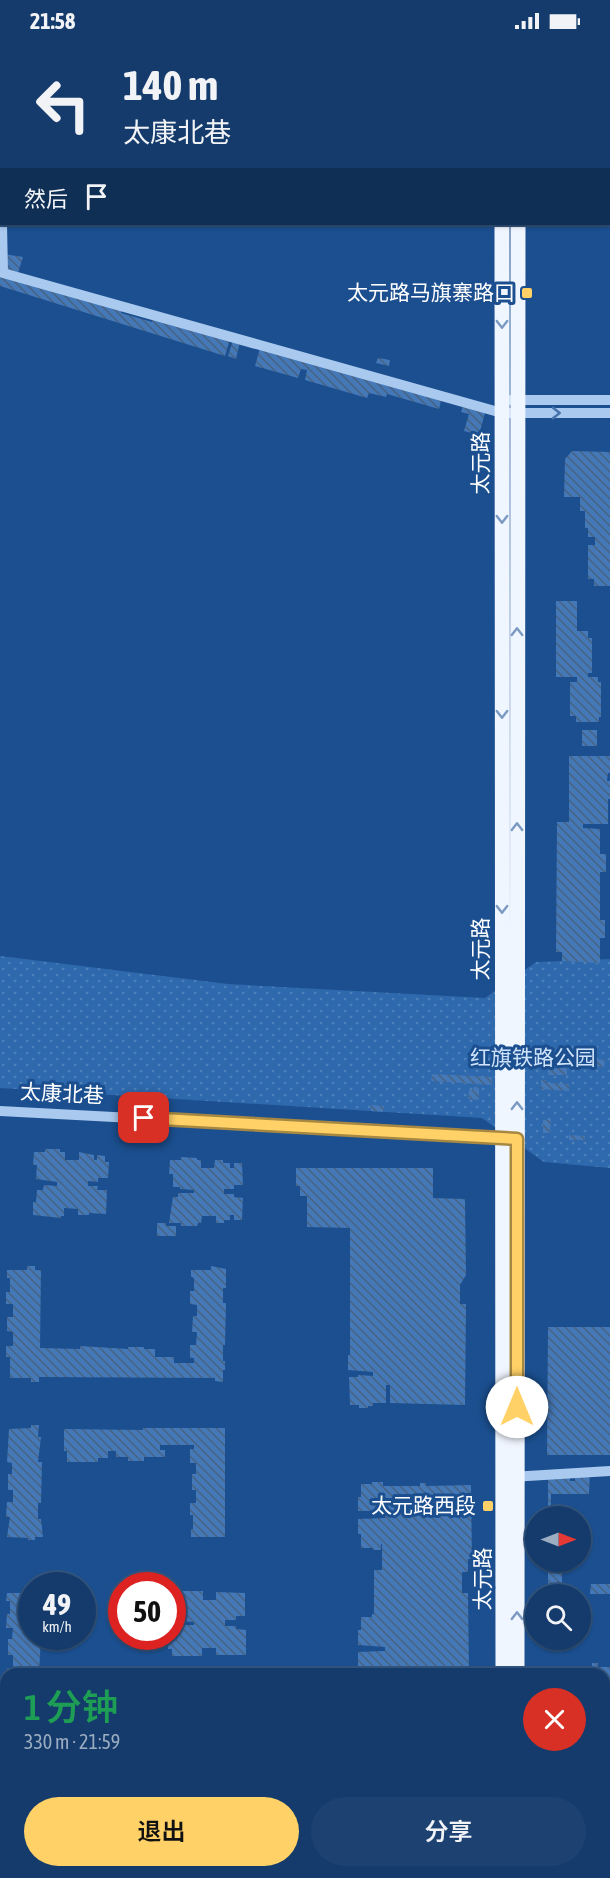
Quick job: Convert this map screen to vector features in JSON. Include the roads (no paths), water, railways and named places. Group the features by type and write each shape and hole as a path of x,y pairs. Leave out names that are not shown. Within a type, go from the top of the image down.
{"main road":[{"name":"太元路","path":"502,225 511,1477 517,1668"},
{"name":"太元路","path":"510,1138 518,225"},
{"name":"太元路","path":"503,1668 511,1477"}],"street":[{"path":"2,225 3,273 502,407 610,413"},
{"path":"518,407 610,400"},
{"name":"太康北巷","path":"0,1111 510,1138"},
{"path":"511,1477 610,1471"}],"place":[{"name":"太元路马旗寨路口","path":"527,293"},
{"name":"太元路西段","path":"488,1506"}],"park label":[{"name":"红旗铁路公园","path":"533,1058"}]}
